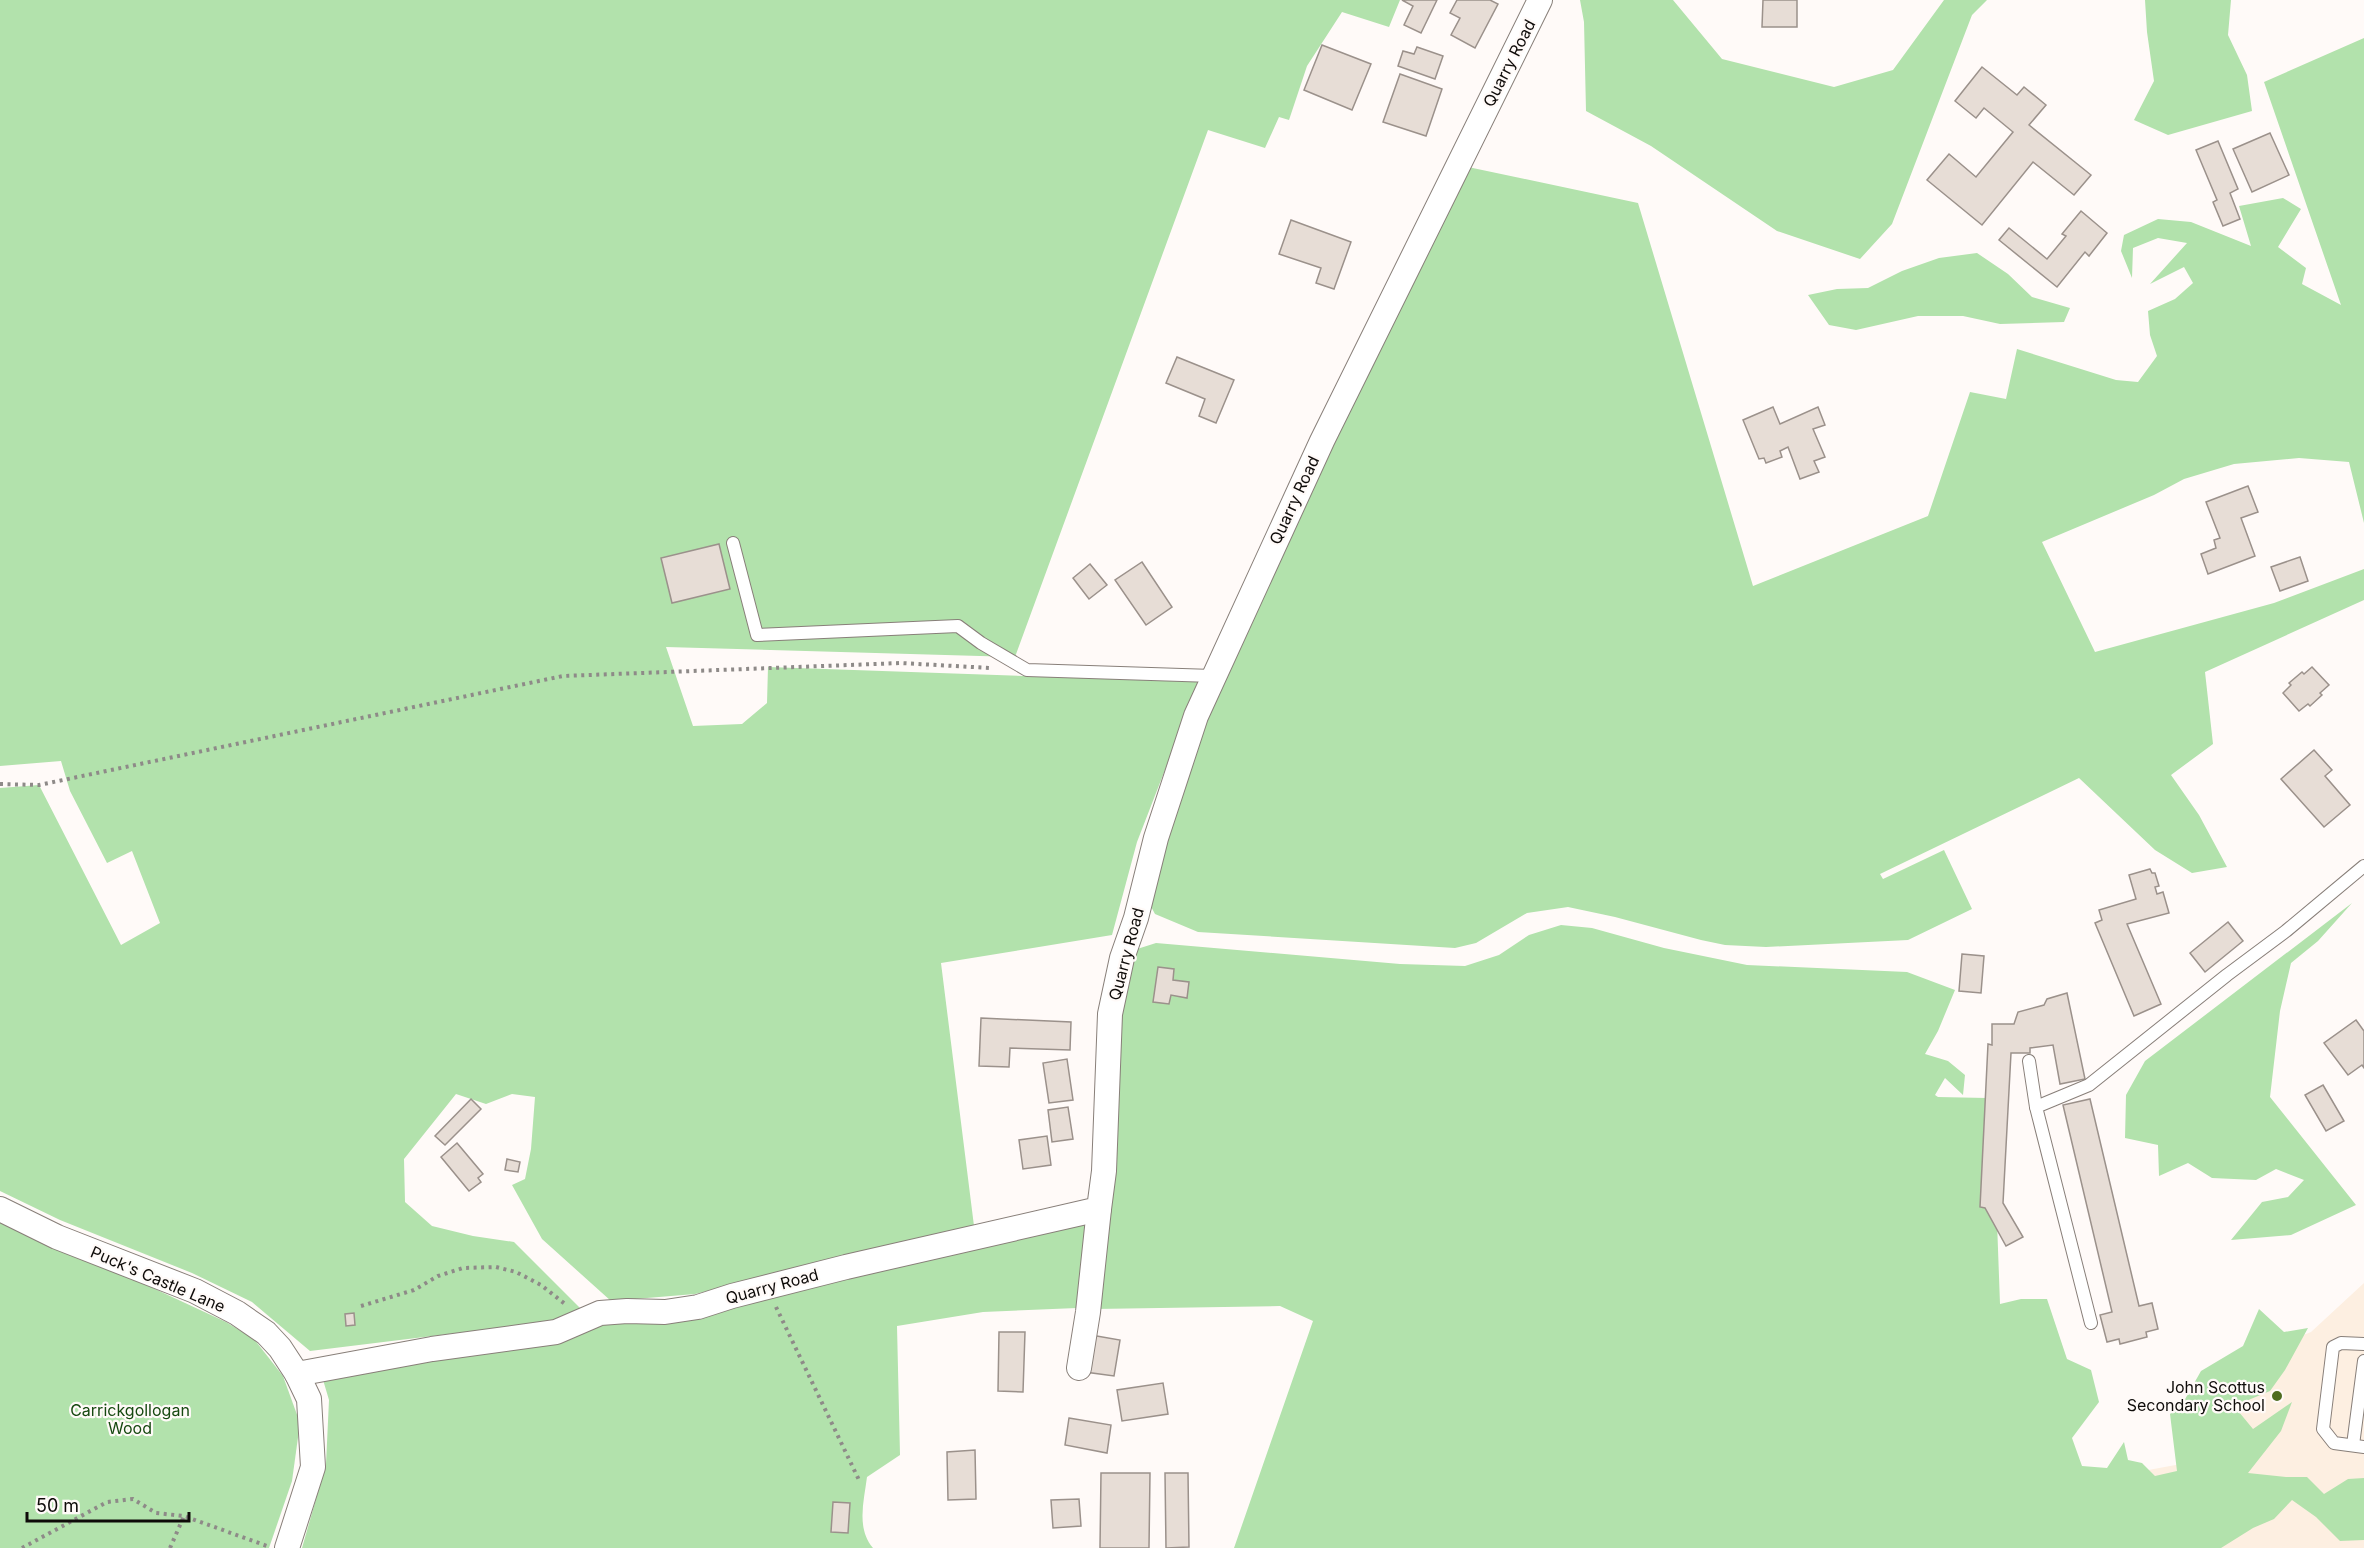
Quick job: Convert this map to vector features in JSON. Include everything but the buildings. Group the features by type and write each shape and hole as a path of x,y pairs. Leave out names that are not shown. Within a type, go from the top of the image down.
{"street":[{"name":"Quarry Road","path":"297,1374 432,1349 556,1332 600,1313 664,1312 698,1307 856,1264 1099,1209 1104,1171 1112,1003 1122,958 1136,918 1156,838 1196,716 1322,441 1540,0"},
{"name":"Puck's Castle Lane","path":"0,1209 57,1237 195,1291 237,1313 266,1333 280,1348 297,1374 309,1399 313,1467 287,1548"},
{"path":"1079,1368 1088,1312 1099,1209"}],"lane":[{"path":"732,543 757,635 958,626 981,643 1027,670 1213,676"},
{"path":"2036,1107 2089,1085 2286,931 2364,866"},
{"path":"2029,1061 2036,1107 2091,1323"},
{"path":"2364,1344 2341,1343 2333,1347 2323,1429 2334,1443 2358,1446 2364,1361"}],"path":[{"path":"0,784 39,785 563,676 901,663 992,668"},
{"path":"361,1306 414,1290 438,1276 463,1268 496,1267 516,1272 541,1285 586,1319"},
{"path":"765,1288 859,1480"},
{"path":"22,1548 107,1502 133,1499 156,1513 184,1516 273,1548"},
{"path":"170,1548 184,1516"}],"shaded area":[{"name":"John Scottus Secondary School","path":"2364,1283 2364,1548 2099,1548 2083,1482 2181,1464 2203,1374 2311,1332"}],"green space":[{"path":"0,0 1400,0 1389,27 1342,12 1307,66 1289,120 1279,117 1265,148 1208,130 1015,657 666,647 693,726 742,724 767,703 768,667 1199,682 1137,842 1112,935 941,963 974,1226 695,1294 611,1301 542,1239 512,1185 525,1179 531,1149 535,1097 512,1094 486,1104 456,1094 404,1159 405,1202 432,1226 473,1236 514,1242 582,1310 554,1321 310,1351 252,1302 192,1273 60,1220 0,1191 0,788 39,785 121,945 160,923 132,851 107,863 70,791 61,761 0,766"},
{"path":"1580,0 1673,0 1722,59 1834,87 1893,70 1944,0 1987,0 1972,15 1892,224 1860,259 1777,231 1651,146 1586,111 1584,22"},
{"path":"2145,0 2231,0 2228,35 2247,75 2252,111 2168,135 2134,120 2154,81"},
{"path":"2364,38 2364,523 2349,462 2299,458 2234,464 2184,479 2154,495 2042,542 2095,652 2274,603 2364,569 2364,600 2205,672 2213,744 2171,775 2199,815 2227,867 2192,873 2155,850 2079,778 1880,874 1883,879 1944,850 1972,909 1908,940 1766,947 1725,945 1568,907 1527,913 1476,943 1455,948 1198,932 1155,914 1148,901 1193,744 1290,530 1468,167 1638,203 1753,586 1928,516 1970,392 2006,399 2017,349 2116,380 2138,382 2157,356 2150,335 2148,311 2175,299 2193,283 2184,267 2150,284 2187,243 2158,238 2133,248 2132,278 2121,251 2124,235 2158,219 2191,222 2251,246 2239,206 2283,198 2301,209 2278,247 2306,268 2302,284 2341,305 2264,82"},
{"path":"1977,253 2008,274 2032,297 2070,308 2064,322 2000,324 1963,316 1918,316 1856,330 1829,325 1808,295 1837,289 1868,288 1902,271 1939,258"},
{"path":"2352,903 2318,941 2291,963 2280,1011 2270,1097 2356,1205 2291,1235 2231,1240 2262,1202 2288,1197 2304,1180 2276,1169 2256,1180 2212,1178 2188,1163 2159,1176 2158,1145 2125,1138 2126,1095 2145,1061"},
{"path":"1561,925 1592,928 1664,948 1747,965 1907,972 1955,990 1938,1031 1925,1054 1948,1061 1965,1075 1963,1095 1945,1078 1935,1095 1938,1097 1987,1098 1994,1139 2000,1304 2021,1299 2047,1299 2067,1359 2091,1370 2099,1402 2072,1438 2082,1466 2107,1468 2124,1442 2128,1460 2142,1463 2155,1476 2177,1471 2170,1414 2184,1401 2201,1371 2243,1346 2259,1309 2284,1332 2308,1328 2285,1370 2270,1391 2234,1406 2253,1429 2292,1402 2281,1431 2248,1473 2307,1477 2324,1494 2348,1479 2364,1478 2364,1540 2340,1541 2316,1517 2292,1500 2274,1519 2253,1528 2221,1548 1234,1548 1313,1321 1280,1306 1095,1309 1122,993 1134,950 1156,943 1400,964 1465,966 1499,955 1529,935"},
{"name":"Carrickgollogan Wood","path":"0,1217 226,1322 254,1339 283,1376 300,1423 292,1481 269,1548 0,1548"},
{"path":"1092,1217 1077,1308 983,1312 897,1326 900,1455 867,1477 862,1514 864,1532 873,1548 302,1548 326,1464 329,1400 321,1373 569,1332"}],"place":[{"name":"John Scottus Secondary School","path":"2277,1396"}]}
